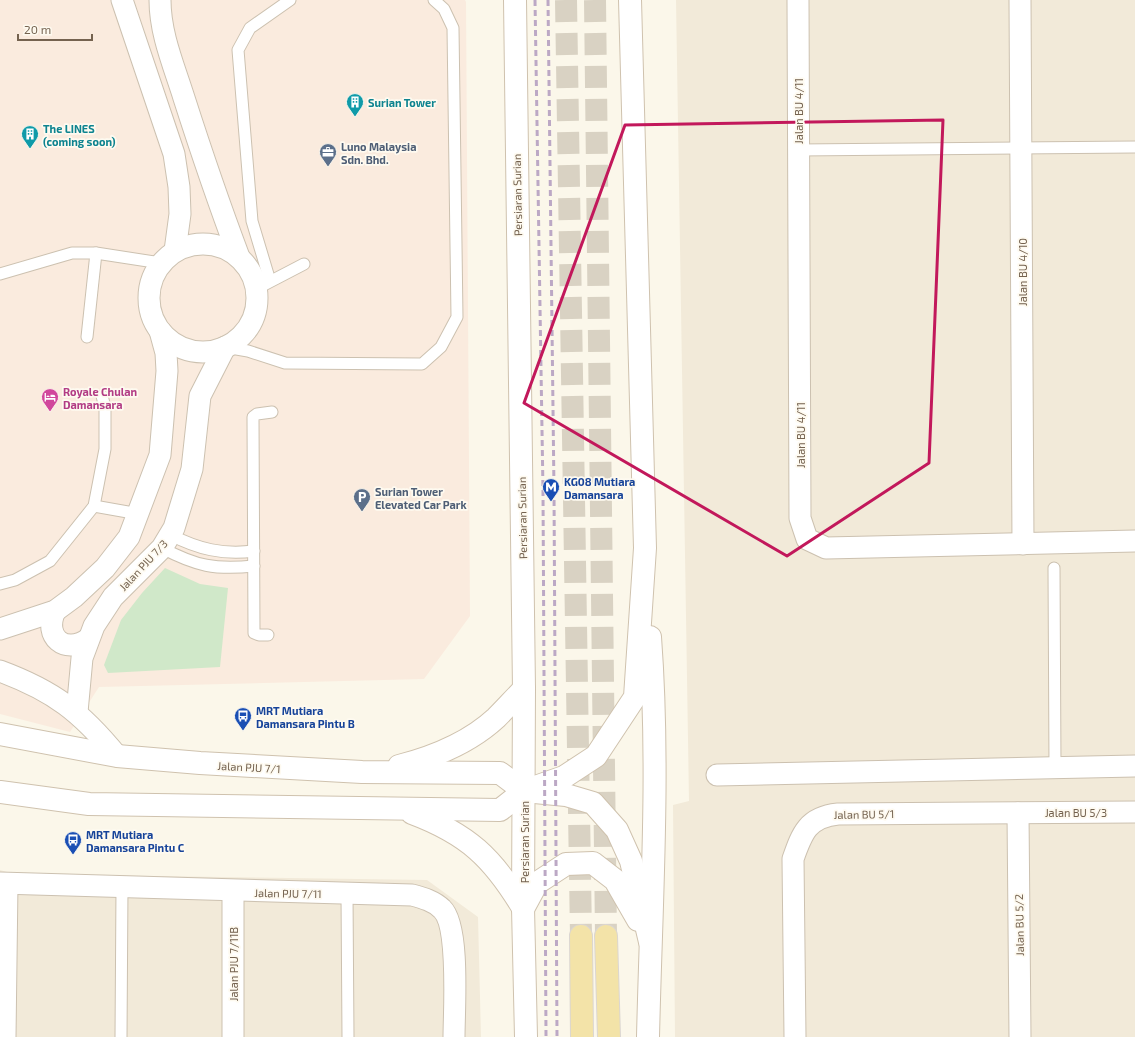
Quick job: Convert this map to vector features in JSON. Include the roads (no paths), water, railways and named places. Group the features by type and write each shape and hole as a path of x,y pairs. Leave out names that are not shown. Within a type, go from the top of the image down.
{"main road":[{"path":"581,936 582,1037"},
{"path":"606,936 609,1037"}],"street":[{"path":"0,629 55,611 74,598 119,553 129,537 139,514 160,455 167,371 166,353 160,331 151,315 148,297 152,279 168,257 180,214 179,188 174,154 122,0"},
{"path":"160,0 160,19 167,44 214,191 239,257 250,272 263,285 250,323 240,338 225,347 208,352 190,351 173,344 160,331"},
{"path":"630,0 644,554 654,679 655,859 650,942 648,1037"},
{"name":"Jalan BU 4/11","path":"798,0 800,518 807,539 826,548 1135,541"},
{"name":"Jalan BU 4/10","path":"1020,0 1023,544"},
{"name":"Persiaran Surian","path":"513,4 524,689 523,908 526,1037"},
{"path":"168,257 191,244 208,244 224,248 239,257"},
{"name":"Jalan PJU 7/3","path":"77,712 82,658 88,639 100,616 113,598 166,541 192,469 200,396 225,347"},
{"path":"0,792 90,804 382,807 500,810 524,791 564,777 596,756 635,697 644,554"},
{"path":"55,611 51,620 51,629 55,638 62,644 71,646 80,644 88,639"},
{"path":"0,671 54,696 77,712 95,729 117,756"},
{"path":"362,772 422,760 448,749 472,736 495,719 524,689"},
{"name":"Jalan PJU 7/1","path":"0,734 117,756 244,767 362,772 500,773 524,791"},
{"path":"717,775 1135,766"},
{"path":"524,791 566,795 593,803 617,830 631,861 650,942"},
{"path":"382,807 410,812 431,820 463,837 490,861 507,880 523,908"},
{"name":"Jalan BU 5/3","path":"1018,813 1135,812"},
{"name":"Jalan BU 5/1","path":"795,1037 793,860 799,842 814,821 823,816 838,814 1018,813"},
{"name":"Jalan BU 5/2","path":"1018,813 1020,1037"},
{"path":"523,908 537,883 566,864 593,863 615,880 650,942"},
{"path":"3,884 5,1037"},
{"name":"Jalan PJU 7/11","path":"3,884 412,895 429,900 443,910 451,930 454,957 454,1037"},
{"name":"Jalan PJU 7/11B","path":"233,891 233,1037"}],"lane":[{"path":"290,0 250,28 238,50 252,221 263,285 304,264"},
{"path":"225,347 248,351 285,363 422,364 441,347 457,317 453,28 444,9 434,0"},
{"path":"799,150 1135,147"},
{"path":"0,274 72,253 168,257"},
{"path":"87,337 96,253"},
{"path":"0,584 15,580 50,562 94,506 105,449 105,407 102,396"},
{"path":"268,636 259,636 254,633 253,417 257,414 272,412"},
{"path":"94,506 139,514"},
{"path":"166,541 202,549 238,553 254,551"},
{"path":"166,541 180,557 204,566 230,569 254,566"},
{"path":"1054,568 1055,768"},
{"path":"122,888 122,1037"},
{"path":"347,894 348,1037"}],"tunnel":[{"path":"566,0 581,936"},
{"path":"595,0 606,936"}],"railway":[{"path":"535,0 543,491 546,1037"},
{"path":"548,0 554,490 557,1037"}],"place":[{"name":"Surian Tower","path":"355,117"},
{"name":"The LINES (coming soon)","path":"30,149"},
{"name":"Luno Malaysia Sdn. Bhd.","path":"328,167"},
{"name":"Royale Chulan Damansara","path":"50,412"},
{"name":"KG08 Mutiara Damansara","path":"551,502"},
{"name":"Surian Tower Elevated Car Park","path":"362,512"},
{"name":"MRT Mutiara Damansara Pintu B","path":"243,731"},
{"name":"MRT Mutiara Damansara Pintu C","path":"73,855"}]}
